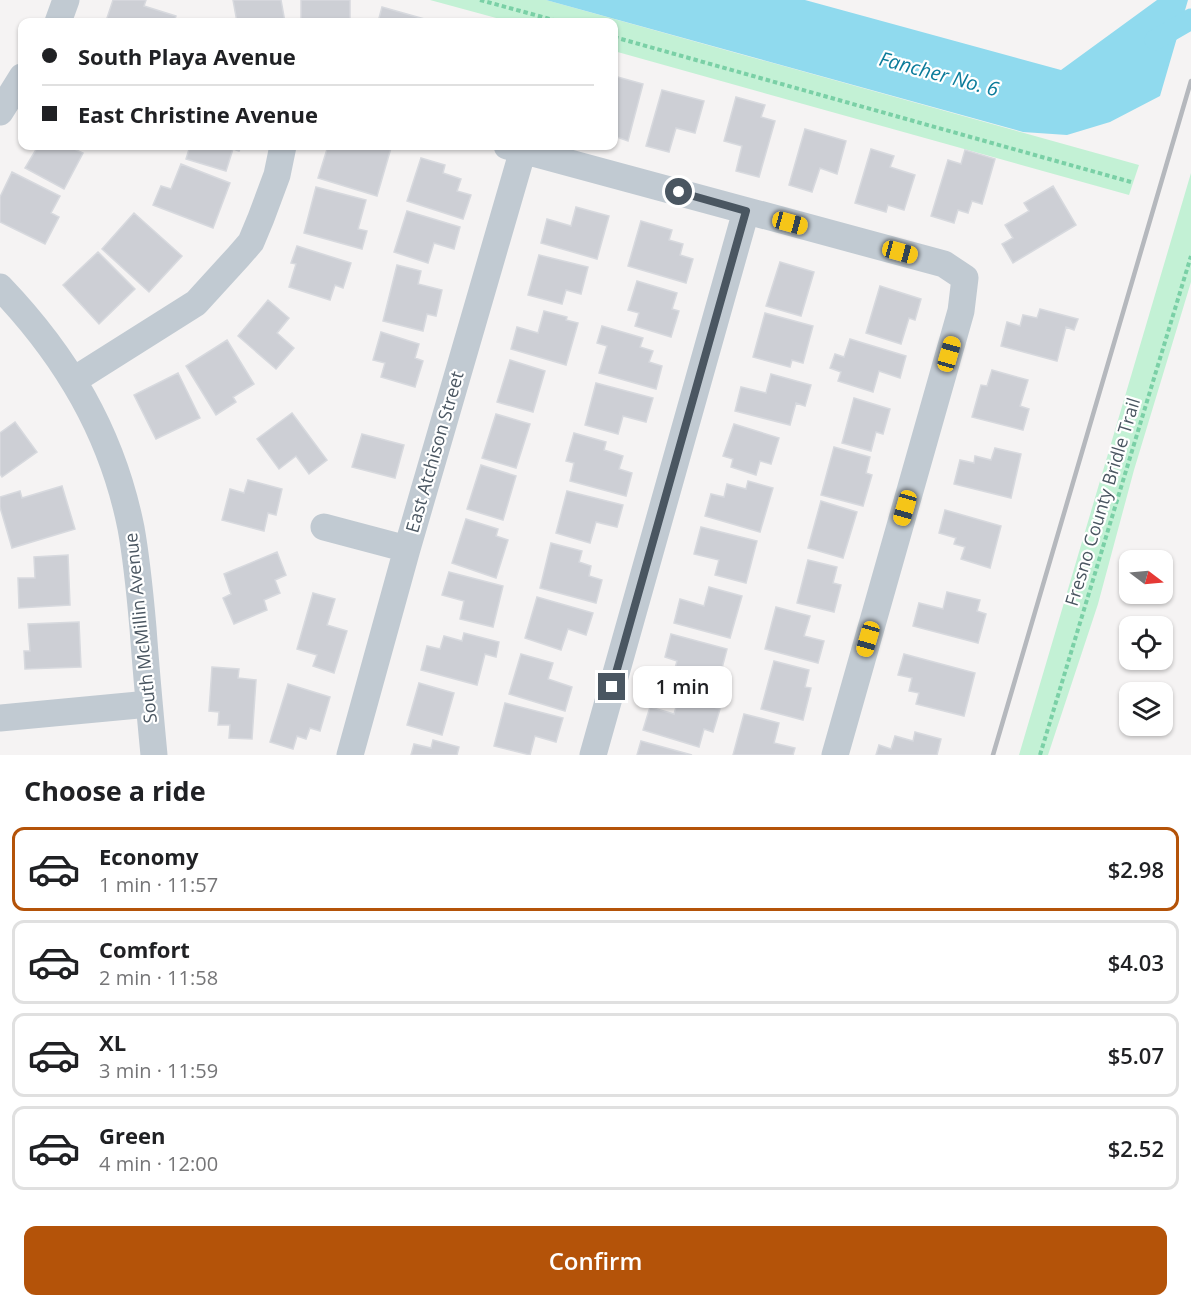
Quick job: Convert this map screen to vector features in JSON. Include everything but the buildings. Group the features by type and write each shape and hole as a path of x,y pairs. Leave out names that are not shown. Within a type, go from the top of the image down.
{"street":[{"path":"59,18 66,0"},
{"path":"0,112 18,83"},
{"path":"74,380 196,303 238,257 250,242 261,218 277,175 281,150"},
{"name":"East Atchison Street","path":"350,755 514,150"},
{"path":"522,150 944,264 965,278 962,310 834,755"},
{"path":"593,755 746,211"},
{"name":"South McMillin Avenue","path":"0,287 30,319 74,380 104,440 121,489 137,564 154,755"},
{"path":"324,526 407,549"},
{"path":"0,718 149,704"}],"path":[{"path":"480,0 546,18"},
{"path":"618,38 1131,182"},
{"name":"Fresno County Bridle Trail","path":"1040,755 1191,256"}],"green space":[{"path":"430,0 546,0 611,18 496,18"},
{"path":"618,20 1139,165 1129,195 618,52"},
{"path":"1191,173 1191,282 1134,470 1098,604 1048,755 1019,755"}],"water":[{"path":"546,0 805,0 1061,70 1157,0 1188,0 1160,96 1110,122 1067,135 1023,132 618,20 618,18"}],"waterway":[{"name":"Fancher No. 6","path":"1155,40 1191,19"}],"railway":[{"path":"993,755 1191,81"}],"route":[{"path":"612,687 746,211 679,192"}]}
